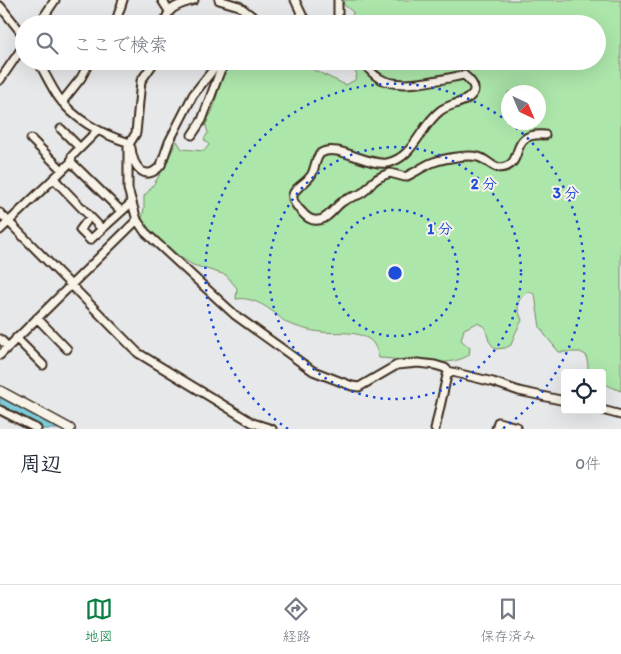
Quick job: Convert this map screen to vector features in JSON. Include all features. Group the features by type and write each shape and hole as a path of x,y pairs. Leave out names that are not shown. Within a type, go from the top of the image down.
{"main road":[{"path":"0,391 70,429"}],"street":[{"path":"45,15 55,0"},
{"path":"118,15 123,0"},
{"path":"162,0 172,6 194,0"},
{"path":"219,0 240,3 253,15"},
{"path":"295,0 302,15"},
{"path":"338,0 339,15"},
{"path":"0,6 15,25"},
{"path":"0,80 15,58"},
{"path":"43,70 62,102 83,122 130,143"},
{"path":"62,102 85,70"},
{"path":"149,70 141,81 136,133 128,151 127,178 131,203 137,220 145,232 235,315 313,371 352,386 359,387 397,366 426,364 519,391 561,400"},
{"path":"130,143 136,167 147,173 158,169 176,126 193,95 213,70"},
{"path":"192,135 202,120 221,70"},
{"path":"370,70 377,78 398,84 464,75 474,87 473,93 466,101 450,105 438,112 410,148 396,160 373,164 349,154 331,151 322,152 318,156 316,166 310,177 295,190 293,199 296,206 306,217 318,221 323,219 343,201 360,194 368,189 373,182 390,173 405,177 430,164 463,157 479,157 497,168 506,167 516,157 522,141 534,134 545,135"},
{"path":"61,129 80,148"},
{"path":"0,230 71,162 72,156 98,130"},
{"path":"31,139 62,170"},
{"path":"71,162 121,211"},
{"path":"54,178 102,229"},
{"path":"86,222 80,230 90,240 131,203"},
{"path":"0,213 144,358 253,423 272,429"},
{"path":"0,355 137,220"},
{"path":"37,318 67,349"},
{"path":"16,338 43,365"},
{"path":"0,339 8,347"},
{"path":"435,429 448,371"},
{"path":"0,410 38,429"},
{"path":"606,411 621,415"},
{"path":"496,429 498,422 517,427 517,429"}],"green space":[{"path":"345,0 621,0 621,391 606,385 606,369 588,369 586,355 580,352 559,352 540,327 535,295 529,291 519,301 518,307 522,320 511,345 505,348 495,349 489,341 485,327 477,323 464,329 461,340 470,348 469,355 460,359 450,362 426,362 379,358 374,344 362,336 350,333 321,332 304,329 287,323 259,303 246,299 236,299 237,288 226,275 193,265 150,233 142,219 144,196 158,177 177,141 182,149 204,151 209,145 204,139 208,133 205,122 210,116 221,80 227,70 314,70 346,85 355,80 357,75 354,70 606,70 606,15 352,15 353,12 343,4"}],"water":[{"path":"0,397 61,429 42,429 5,410 0,407"}]}
